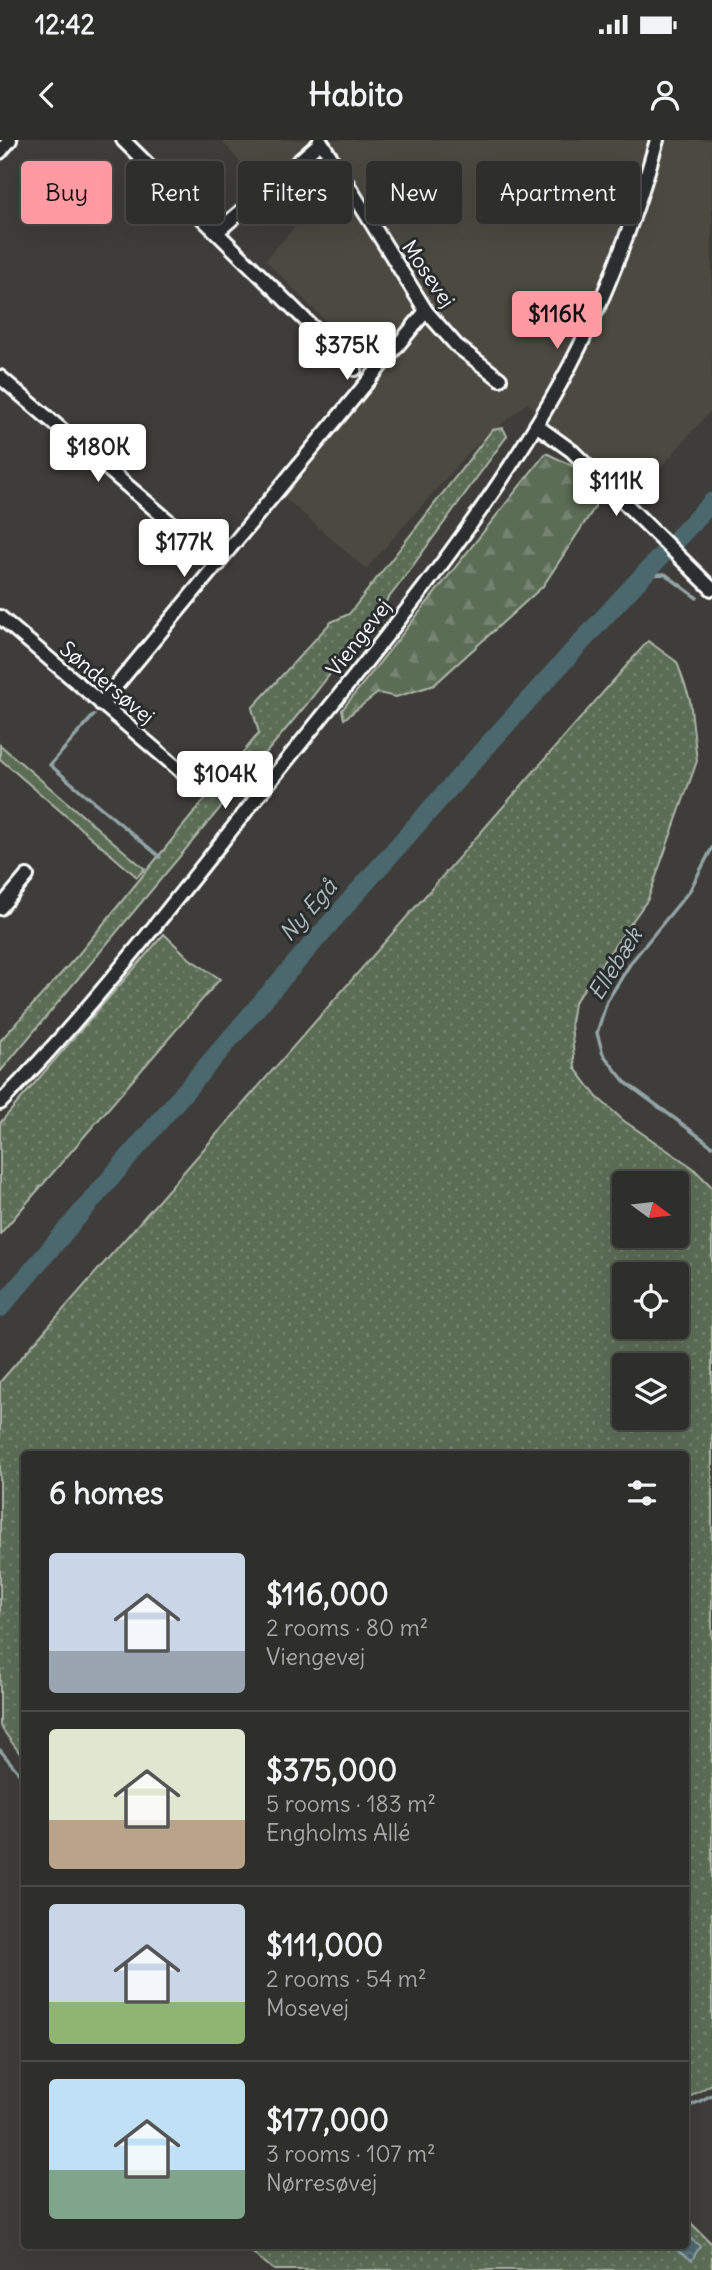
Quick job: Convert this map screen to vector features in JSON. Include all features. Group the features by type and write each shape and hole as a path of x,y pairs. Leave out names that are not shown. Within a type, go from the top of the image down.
{"street":[{"path":"0,152 10,140"},
{"path":"123,140 355,369"},
{"name":"Viengevej","path":"0,1103 178,897 365,662 463,531 536,425 588,328 613,272 657,140"},
{"path":"217,232 320,141"},
{"name":"Mosevej","path":"320,141 426,311 456,345 500,379"},
{"path":"101,704 426,311"},
{"path":"0,377 219,564"},
{"path":"536,425 572,450 712,589"},
{"name":"Søndersøvej","path":"0,617 189,778"},
{"path":"0,908 27,876"}],"shaded area":[{"path":"221,140 712,140 712,409 634,498 527,403 470,451 366,569 270,485 372,368 265,260 295,227 292,224 352,224 352,161 239,161"}],"green space":[{"path":"503,428 507,436 401,582 306,705 0,1072 0,1041 78,955 259,733 252,708 331,622 349,614 492,430"},
{"path":"546,453 575,467 594,489 595,507 543,586 434,685 396,697 378,693 344,719 342,710"},
{"path":"648,641 677,662 690,700 697,761 648,899 574,1003 571,1023 575,1068 597,1097 624,1121 692,1167 712,1187 712,2084 689,2097 689,1451 21,1451 21,1755 0,1726 0,1382"},
{"path":"0,745 145,869 137,877 0,759"},
{"path":"164,934 190,959 220,979 0,1234 0,1123"},
{"path":"689,2221 712,2244 712,2270 274,2270 248,2249 689,2249"}],"water":[{"path":"689,2237 700,2246 692,2260 675,2249 689,2249"}],"waterway":[{"path":"677,539 712,502"},
{"name":"Ny Egå","path":"0,1308 410,833 663,554"},
{"path":"643,575 665,574 697,598"},
{"path":"94,715 50,765 160,857"},
{"name":"Ellebæk","path":"712,848 690,890 632,961 607,1001 597,1033 603,1054 625,1082 712,1146"},
{"path":"0,1750 21,1775"},
{"path":"689,2106 712,2095"}]}
